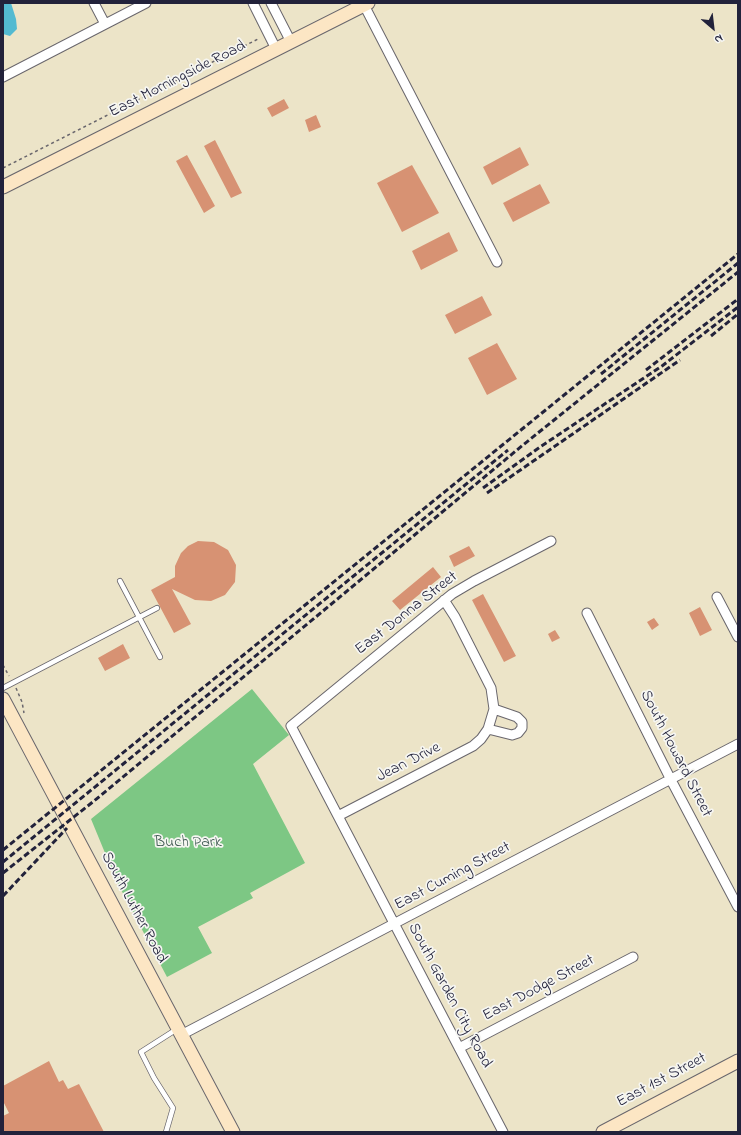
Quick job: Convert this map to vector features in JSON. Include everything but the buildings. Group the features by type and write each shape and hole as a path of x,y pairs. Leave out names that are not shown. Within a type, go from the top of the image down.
{"street":[{"path":"94,3 105,24"},
{"path":"3,77 146,3"},
{"path":"253,3 276,49"},
{"path":"272,3 291,42"},
{"path":"366,4 497,262"},
{"name":"East Morningside Road","path":"3,187 366,4"},
{"name":"East Donna Street","path":"291,726 444,600 474,581 551,541"},
{"path":"717,597 738,636"},
{"name":"Jean Drive","path":"338,816 466,750 478,742 488,729 494,709 493,696 488,680 444,600"},
{"name":"South Howard Street","path":"588,613 671,780 737,904"},
{"name":"South Luther Road","path":"3,699 233,1132"},
{"path":"488,729 512,736 518,733 522,728 522,722 517,717 494,709"},
{"name":"South Garden City Road","path":"291,726 503,1132"},
{"name":"East Cuming Street","path":"180,1032 394,924 738,744"},
{"name":"East Dodge Street","path":"459,1048 633,957"},
{"name":"East 1st Street","path":"603,1132 738,1061"}],"lane":[{"path":"120,581 160,657"},
{"path":"3,688 157,608"},
{"path":"166,1132 173,1108 154,1078 141,1052 180,1032"}],"path":[{"path":"3,168 261,37"},
{"path":"3,665 21,698 26,717"}],"green space":[{"name":"Buch Park","path":"252,689 289,735 253,764 305,863 250,893 253,898 198,927 212,953 167,977 117,882 91,819"}],"water":[{"path":"3,3 11,3 16,19 17,29 10,36 3,34"}],"railway":[{"path":"3,850 738,254"},
{"path":"601,374 738,263"},
{"path":"3,873 94,801 523,445 738,272"},
{"path":"646,370 738,299"},
{"path":"483,488 540,447 662,366 738,307"},
{"path":"711,336 738,314"},
{"path":"487,493 680,360"},
{"path":"3,862 508,450"},
{"path":"3,896 67,828"}]}
